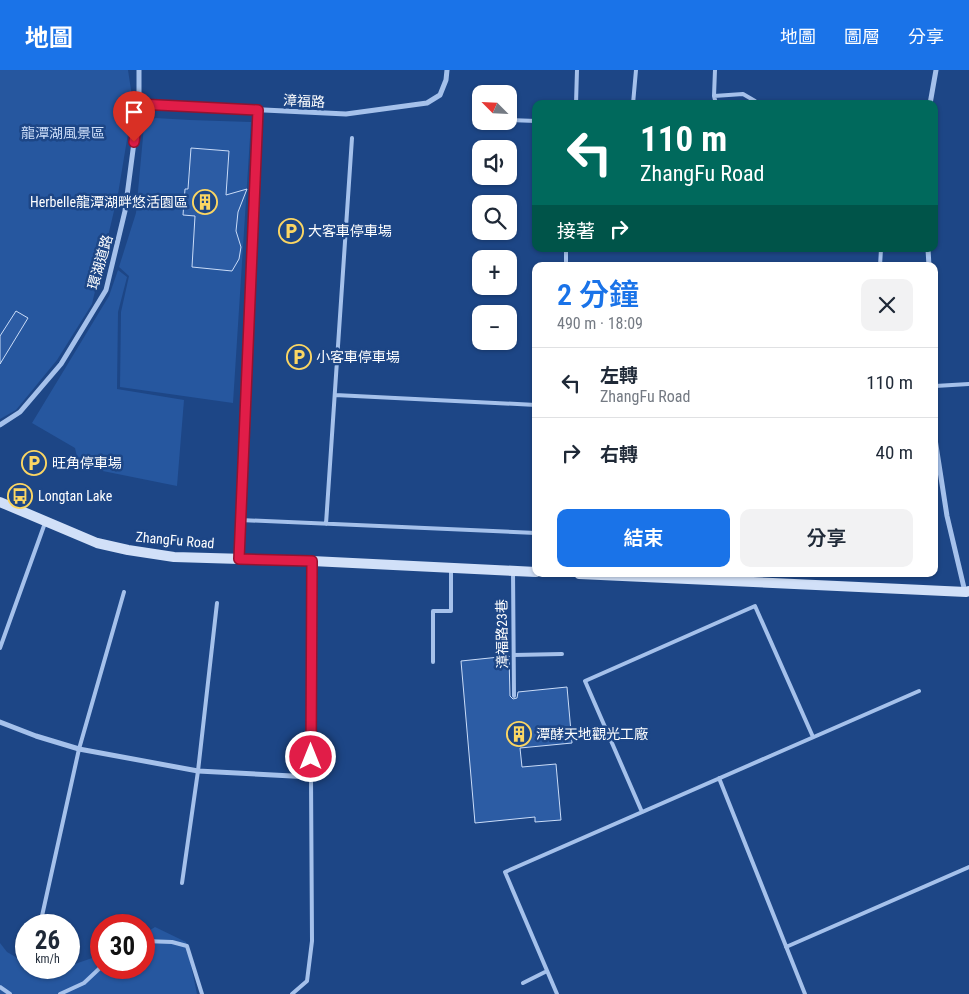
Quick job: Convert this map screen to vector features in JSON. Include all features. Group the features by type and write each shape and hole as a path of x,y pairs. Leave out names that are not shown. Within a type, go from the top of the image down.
{"street":[{"name":"環湖道路","path":"0,424 20,412 61,364 106,290 125,211 139,104 139,70"},
{"name":"漳福路","path":"139,104 346,114 427,103 440,95 446,80 447,70"},
{"path":"931,100 936,70"},
{"path":"634,577 968,595 947,516 938,458"},
{"name":"ZhangFu Road","path":"0,502 97,543 174,557 312,561 532,572"},
{"path":"0,722 36,736 79,749 198,771 311,776 312,561"}],"lane":[{"path":"576,100 577,70"},
{"path":"634,100 636,70"},
{"path":"715,70 715,100"},
{"path":"714,96 743,94 755,100"},
{"path":"239,559 258,110"},
{"path":"518,120 532,121"},
{"path":"326,524 352,138"},
{"path":"938,386 969,384"},
{"path":"335,395 532,405"},
{"path":"240,520 532,533"},
{"path":"0,648 46,521"},
{"path":"432,662 433,610 451,611 450,568"},
{"name":"漳福路23巷","path":"513,571 514,696"},
{"path":"42,914 79,749 124,592"},
{"path":"182,883 198,771 217,603"},
{"path":"642,812 585,681 755,606 813,738"},
{"path":"514,655 562,654"},
{"path":"557,994 505,872 919,691"},
{"path":"292,994 307,981 312,941 311,776"},
{"path":"719,778 805,994"},
{"path":"786,947 969,867"},
{"path":"155,941 172,942 187,946 202,994"},
{"path":"523,983 547,971"},
{"path":"60,994 84,983 90,977"},
{"path":"0,987 10,994"}],"green space":[{"name":"龍潭湖風景區","path":"0,70 128,70 133,103 118,194 92,304 57,360 16,410 0,419"},
{"path":"155,118 251,122 233,403 120,387 121,312 129,276 119,267 136,213 144,126"},
{"path":"118,270 127,277 118,312 117,389 184,400 177,486 68,464 77,457 75,448 32,423 109,296"},
{"path":"155,927 186,942 197,994 0,994 0,943 7,952 15,957 15,979 80,979 80,962 90,959 90,979 155,979"}],"building":[{"name":"Herbelle龍潭湖畔悠活園區","path":"191,148 229,151 226,195 247,189 238,212 236,231 241,247 239,259 232,271 192,267 195,216 183,215 185,189 188,189"},
{"path":"16,311 28,318 0,364 0,336"},
{"name":"潭酵天地觀光工廠","path":"509,656 510,696 513,699 517,698 518,692 567,687 572,743 520,748 522,767 556,764 561,820 535,822 535,817 475,823 461,661"}],"place":[{"name":"Herbelle龍潭湖畔悠活園區","path":"205,202"},
{"name":"大客車停車場","path":"291,231"},
{"name":"小客車停車場","path":"299,357"},
{"name":"旺角停車場","path":"34,463"},
{"name":"Longtan Lake","path":"20,496"},
{"name":"潭酵天地觀光工廠","path":"519,734"}],"route":[{"path":"134,142 139,104 258,110 239,559 312,561 311,757"}]}
